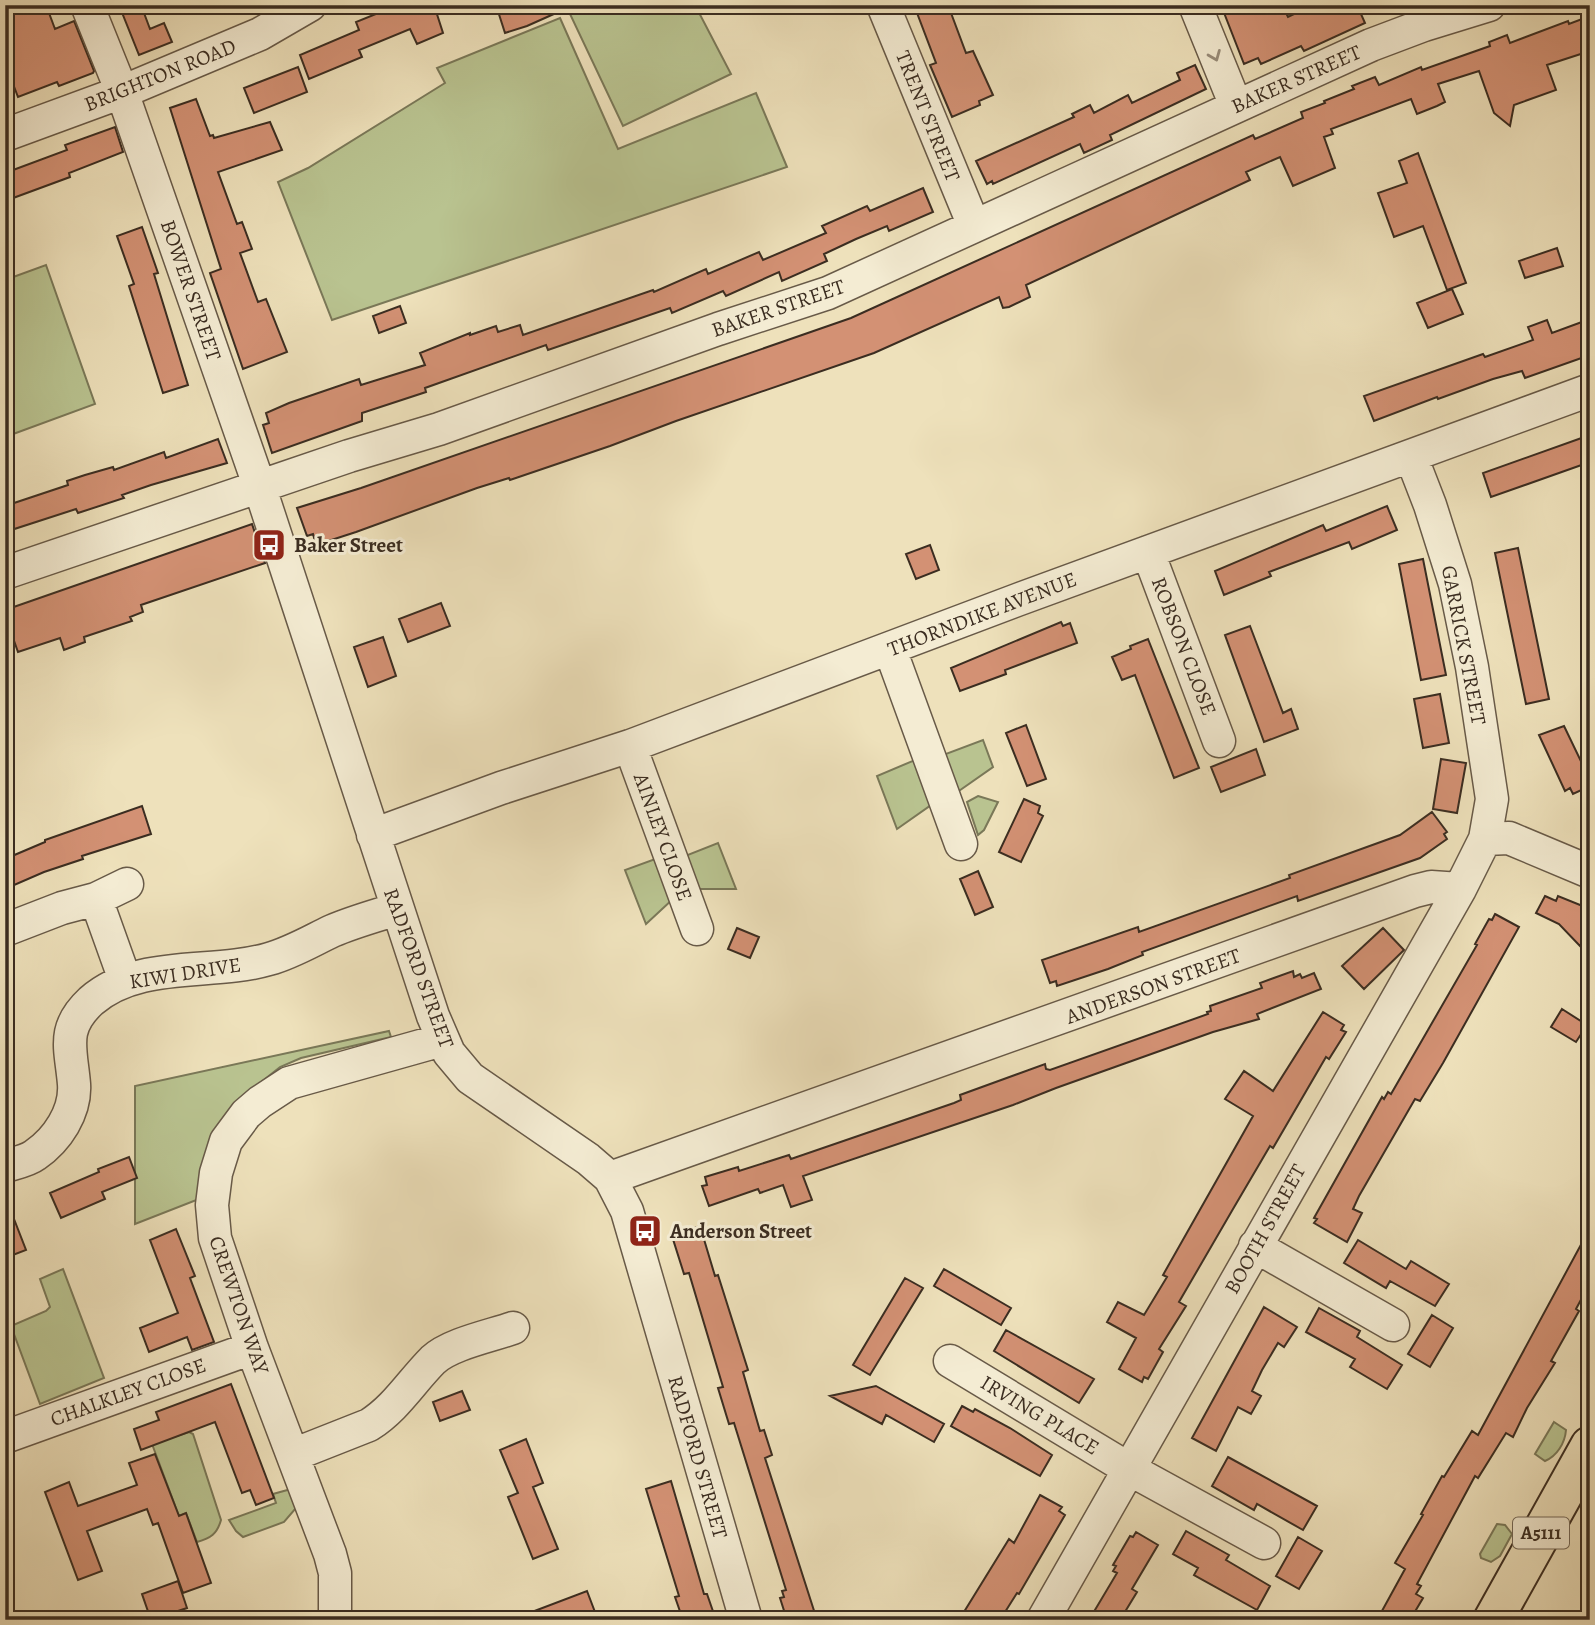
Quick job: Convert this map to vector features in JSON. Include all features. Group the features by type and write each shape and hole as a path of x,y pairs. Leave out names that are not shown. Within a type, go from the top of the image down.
{"highway":[{"name":"A5111","path":"1493,1620 1590,1447"}],"street":[{"name":"BOWER STREET","path":"87,5 122,92 260,488"},
{"name":"BRIGHTON ROAD","path":"5,135 122,92 260,34 310,5"},
{"name":"TRENT STREET","path":"883,5 974,226"},
{"path":"1195,5 1236,106"},
{"name":"BAKER STREET","path":"5,573 349,456 439,429 718,329 828,293 1391,36 1489,5"},
{"name":"THORNDIKE AVENUE","path":"373,835 501,788 630,746 1590,390"},
{"name":"GARRICK STREET","path":"1411,456 1443,544 1464,624 1492,799 1486,839"},
{"name":"RADFORD STREET","path":"260,488 442,1040 456,1063 470,1078 589,1159 610,1178 627,1211 746,1620"},
{"name":"ROBSON CLOSE","path":"1148,552 1219,741"},
{"path":"890,649 961,844"},
{"name":"AINLEY CLOSE","path":"630,746 696,929"},
{"path":"1486,839 1509,838 1590,872"},
{"name":"BOOTH STREET","path":"1044,1620 1486,839"},
{"path":"5,930 62,908 96,899 127,884"},
{"name":"ANDERSON STREET","path":"610,1178 1415,891 1431,887 1460,888"},
{"path":"96,899 124,980"},
{"name":"KIWI DRIVE","path":"5,1167 33,1157 58,1134 67,1119 74,1087 69,1042 75,1020 92,1000 124,980 217,968 284,955 331,931 397,909"},
{"name":"CREWTON WAY","path":"335,1620 335,1573 252,1348 215,1238 212,1222 214,1182 226,1141 246,1114 289,1083 442,1040"},
{"path":"1255,1247 1393,1325"},
{"path":"293,1455 379,1419 434,1359 447,1336 513,1328"},
{"name":"CHALKLEY CLOSE","path":"5,1437 252,1348"},
{"name":"IRVING PLACE","path":"950,1361 1129,1469 1264,1543"}],"green space":[{"path":"588,5 695,5 731,74 623,126 570,14"},
{"path":"560,18 618,149 756,93 787,167 332,320 278,182 308,168 445,83 437,68"},
{"path":"46,265 95,404 5,437 5,280"},
{"path":"983,740 993,767 956,793 943,755"},
{"path":"915,760 931,805 897,829 877,776"},
{"path":"978,796 998,802 984,830 978,835 967,802"},
{"path":"718,843 736,889 695,889 685,856"},
{"path":"658,858 674,898 646,924 625,870"},
{"path":"389,1031 391,1037 301,1058 280,1067 227,1113 213,1136 199,1199 135,1224 135,1086"},
{"path":"63,1269 104,1378 40,1404 11,1326 50,1307 40,1279"},
{"path":"1554,1422 1566,1430 1565,1435 1557,1452 1545,1461 1535,1454"},
{"path":"189,1432 193,1434 221,1520 213,1535 197,1542 186,1513 179,1516 152,1444"},
{"path":"291,1489 296,1508 284,1522 243,1537 229,1520 276,1503 273,1494"},
{"path":"1497,1524 1505,1525 1512,1534 1500,1556 1491,1562 1481,1558 1480,1554"}],"building":[{"path":"19,5 46,5 55,29 74,21 93,73 59,86 57,82 18,97 5,63 5,11"},
{"path":"119,5 141,5 150,29 164,23 172,42 139,55"},
{"path":"398,5 434,5 443,33 417,44 410,29 359,50 362,57 309,79 300,55 359,30 356,22"},
{"path":"496,5 574,5 505,33"},
{"path":"914,5 948,5 966,53 973,51 993,95 979,101 980,105 952,117 930,65 936,63"},
{"path":"1221,5 1282,5 1288,17 1313,5 1357,5 1365,23 1304,51 1301,46 1261,64 1258,58 1244,64"},
{"path":"1590,16 1590,51 1547,65 1556,90 1514,105 1510,126 1494,113 1479,71 1438,84 1445,102 1437,106 1417,114 1411,99 1331,129 1333,134 1324,137 1335,168 1293,186 1280,157 1246,172 1250,180 1026,285 1030,297 1009,307 1003,308 999,297 874,353 610,446 510,480 509,478 477,488 316,545 313,534 307,536 297,508 851,318 1253,135 1255,139 1303,118 1301,112 1325,103 1324,101 1354,89 1352,86 1375,77 1379,85 1421,67 1422,70 1490,46 1489,42 1507,35 1510,43 1568,21 1569,24"},
{"path":"1195,65 1206,89 1110,135 1112,140 1084,153 1080,144 993,184 992,181 987,184 976,161 1074,117 1072,114 1090,105 1094,113 1128,95 1132,103 1180,80 1177,73"},
{"path":"298,67 307,92 254,113 244,88"},
{"path":"196,99 210,136 213,135 214,138 270,122 282,150 218,172 237,224 242,222 252,249 240,253 258,302 266,299 287,352 243,369 210,273 221,269 170,108"},
{"path":"115,127 123,152 69,173 70,177 5,201 5,173 67,150 65,145"},
{"path":"1418,153 1466,283 1447,290 1423,226 1394,237 1378,193 1407,183 1399,161"},
{"path":"923,188 933,212 889,231 887,226 856,239 824,254 827,261 782,281 779,272 726,296 723,291 672,313 670,308 548,350 546,345 425,388 426,392 362,413 362,421 272,453 263,425 269,423 266,413 289,403 359,379 361,385 425,365 420,353 470,333 496,326 498,332 520,325 523,335 653,290 654,292 706,269 708,274 759,252 763,260 826,233 822,226 867,206 870,211"},
{"path":"142,227 158,273 154,274 188,385 163,393 129,286 134,284 117,236"},
{"path":"1557,248 1563,266 1525,278 1519,261"},
{"path":"1452,289 1463,314 1428,328 1417,303"},
{"path":"400,306 406,323 379,333 373,316"},
{"path":"1590,319 1590,355 1525,378 1522,371 1493,379 1374,421 1364,396 1483,354 1485,357 1533,340 1528,327 1547,320 1552,333"},
{"path":"1590,435 1590,462 1491,497 1483,473"},
{"path":"218,439 227,463 151,485 122,495 124,498 78,513 76,509 5,532 5,506 68,485 67,481 85,475 113,467 114,470 164,452 166,458"},
{"path":"1387,506 1397,530 1352,549 1349,542 1269,572 1271,576 1224,595 1215,571 1323,525 1326,531"},
{"path":"252,524 265,563 141,605 143,612 130,617 132,621 84,637 85,642 64,650 60,638 18,652 13,638 5,640 5,610"},
{"path":"930,545 939,570 916,579 906,554"},
{"path":"1518,548 1549,699 1526,704 1495,553"},
{"path":"1423,559 1446,675 1421,680 1399,564"},
{"path":"441,603 450,626 408,642 399,619"},
{"path":"1061,622 1063,626 1070,623 1077,643 1005,670 1006,674 960,691 951,668"},
{"path":"1250,626 1283,713 1291,709 1298,729 1264,742 1225,635"},
{"path":"383,637 396,676 368,687 354,647"},
{"path":"1148,639 1199,768 1174,778 1135,675 1122,680 1112,657"},
{"path":"1440,694 1449,743 1423,748 1414,699"},
{"path":"1026,725 1046,779 1027,786 1006,733"},
{"path":"1564,726 1590,780 1590,786 1573,794 1570,788 1565,791 1539,735"},
{"path":"1256,749 1265,775 1221,792 1211,767"},
{"path":"1441,759 1466,763 1457,813 1433,809"},
{"path":"1024,799 1040,806 1038,813 1043,816 1021,862 999,852"},
{"path":"142,806 151,834 82,856 83,859 5,889 5,859 45,840"},
{"path":"1432,812 1447,832 1444,834 1447,839 1420,858 1298,901 1297,896 1142,952 1143,955 1108,969 1057,986 1056,981 1050,983 1042,960 1138,927 1139,932 1290,878 1289,875 1400,835"},
{"path":"978,871 993,907 975,915 960,879"},
{"path":"1545,896 1556,901 1558,896 1590,909 1590,938 1585,936 1580,946 1559,924 1536,913"},
{"path":"1495,914 1519,927 1443,1063 1420,1101 1415,1099 1359,1196 1353,1209 1362,1213 1347,1242 1314,1223 1317,1219 1314,1218 1382,1097 1384,1099 1388,1092 1391,1094 1477,945 1475,944 1489,919 1492,920"},
{"path":"737,928 759,937 750,958 728,949"},
{"path":"1383,928 1404,950 1364,989 1342,966"},
{"path":"1293,971 1294,977 1300,974 1302,978 1314,973 1321,989 1257,1014 1259,1019 1213,1032 1013,1105 803,1176 812,1200 791,1207 783,1185 760,1193 758,1189 709,1206 702,1186 707,1185 705,1177 738,1167 739,1171 789,1155 791,1159 954,1103 961,1100 960,1095 1045,1064 1046,1069 1050,1070 1208,1014 1207,1012 1211,1011 1210,1006 1262,988 1260,983"},
{"path":"1562,1009 1587,1025 1576,1042 1551,1027"},
{"path":"1323,1012 1344,1025 1341,1030 1346,1032 1329,1059 1326,1057 1273,1148 1270,1146 1233,1209 1179,1302 1186,1306 1159,1349 1163,1352 1148,1379 1144,1377 1142,1382 1119,1369 1136,1338 1107,1322 1118,1302 1144,1315 1167,1277 1163,1275 1253,1116 1225,1099 1244,1071 1273,1091"},
{"path":"129,1157 137,1178 102,1192 105,1199 61,1218 50,1193"},
{"path":"7,1201 26,1250 5,1258 5,1202"},
{"path":"700,1226 748,1370 743,1372 760,1431 764,1430 772,1455 765,1458 817,1620 787,1620 780,1598 784,1597 782,1591 786,1590 734,1423 729,1424 718,1388 723,1387 689,1273 684,1274 672,1236"},
{"path":"1590,1228 1590,1283 1576,1309 1579,1311 1551,1361 1555,1363 1527,1408 1513,1437 1506,1433 1478,1478 1475,1476 1417,1584 1421,1586 1416,1594 1423,1598 1410,1620 1377,1620 1405,1569 1395,1563 1423,1515 1421,1514 1472,1431 1478,1435"},
{"path":"176,1229 195,1276 190,1278 214,1342 192,1350 187,1337 149,1352 140,1328 178,1313 150,1240"},
{"path":"1358,1240 1406,1269 1411,1261 1449,1284 1435,1306 1390,1281 1386,1288 1344,1263"},
{"path":"944,1269 1011,1308 1001,1325 934,1286"},
{"path":"905,1278 923,1288 870,1375 853,1365"},
{"path":"1264,1307 1297,1327 1284,1347 1278,1343 1262,1370 1252,1391 1261,1396 1251,1414 1238,1407 1216,1451 1192,1438"},
{"path":"1319,1308 1360,1331 1357,1337 1402,1365 1387,1389 1350,1367 1355,1359 1306,1332"},
{"path":"1432,1315 1453,1328 1430,1367 1408,1354"},
{"path":"1006,1330 1094,1379 1079,1403 994,1351"},
{"path":"231,1384 274,1498 256,1505 250,1490 242,1493 215,1422 141,1450 134,1429 159,1420 156,1412"},
{"path":"876,1386 944,1424 934,1442 886,1415 882,1424 830,1396"},
{"path":"462,1391 470,1410 440,1421 433,1402"},
{"path":"962,1406 973,1412 975,1409 1010,1428 1052,1455 1040,1476 951,1426"},
{"path":"526,1439 543,1483 533,1487 558,1549 533,1559 508,1497 518,1493 500,1450"},
{"path":"155,1454 179,1516 186,1513 211,1583 183,1593 158,1523 153,1525 147,1509 87,1531 102,1571 78,1580 45,1492 69,1482 78,1506 137,1485 129,1463"},
{"path":"1228,1457 1317,1506 1303,1530 1257,1504 1254,1510 1212,1486"},
{"path":"671,1481 704,1594 707,1594 716,1620 683,1620 675,1597 679,1596 646,1489"},
{"path":"1040,1495 1062,1507 1059,1511 1065,1515 1019,1594 1017,1593 1000,1620 959,1620 1009,1539 1014,1543"},
{"path":"1186,1531 1229,1555 1226,1560 1270,1586 1257,1610 1194,1575 1198,1568 1173,1554"},
{"path":"1136,1532 1158,1545 1132,1589 1137,1592 1120,1620 1089,1620 1117,1573 1113,1571 1116,1566 1113,1565 1130,1536 1133,1537"},
{"path":"1298,1537 1322,1551 1299,1589 1276,1576"},
{"path":"178,1581 187,1608 151,1620 142,1594"},
{"path":"587,1591 598,1620 516,1620 516,1618"}],"place":[{"name":"Baker Street","path":"269,545"},
{"name":"Anderson Street","path":"645,1231"}]}
